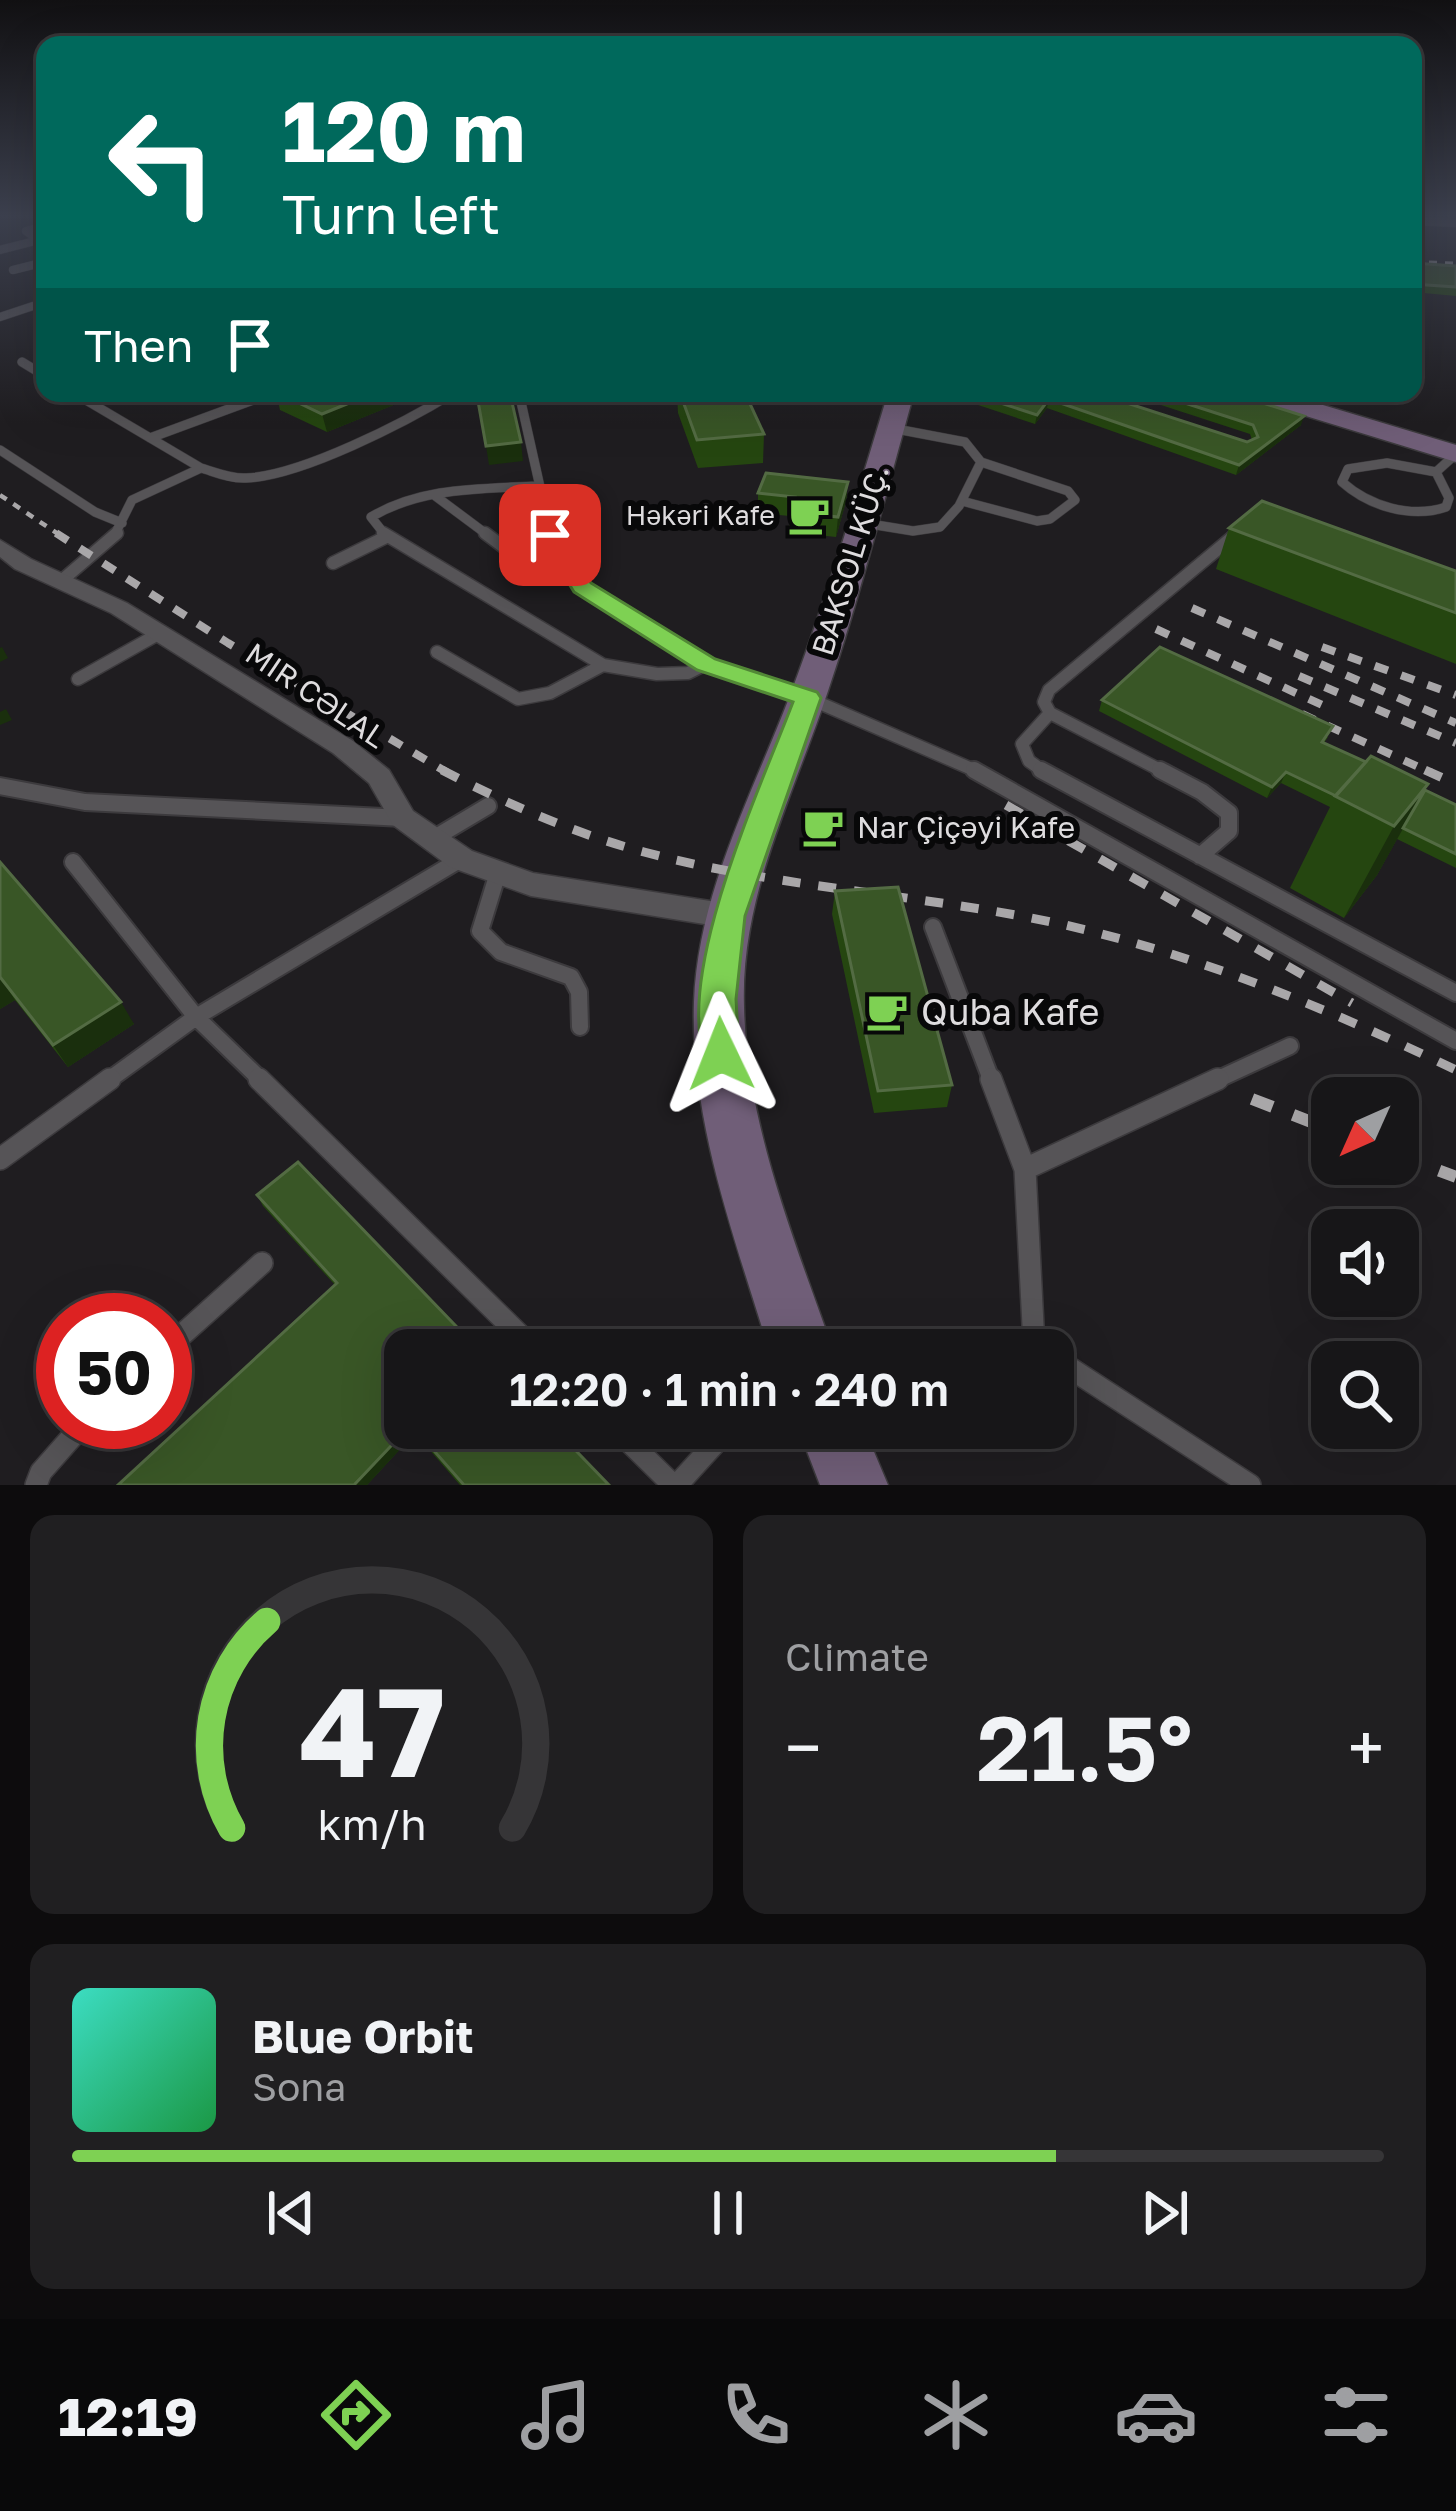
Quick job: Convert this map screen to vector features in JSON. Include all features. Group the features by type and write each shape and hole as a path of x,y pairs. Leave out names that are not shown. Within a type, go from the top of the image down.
{"main road":[{"path":"1282,402 1449,460"},
{"name":"BAKSOL KÜÇ.","path":"794,1329 745,1175 730,1106 718,999 729,916 808,698 896,410"},
{"path":"839,1449 854,1485"}],"street":[{"name":"MIR CƏLAL","path":"0,547 160,633 365,763 403,818 461,859 497,876 729,916"}],"lane":[{"path":"0,317 33,306"},
{"path":"22,362 36,371"},
{"path":"89,402 201,468 244,478 279,470 437,402"},
{"path":"150,438 248,402"},
{"path":"521,402 536,486 559,556 582,587 706,664 808,698 983,774 1456,1041"},
{"path":"896,410 965,442 981,462 1068,490 1075,500 1050,519 1037,521 962,501"},
{"path":"0,451 95,512 122,523"},
{"path":"1449,460 1449,498 1435,512 1394,506 1358,494 1342,482 1348,469 1372,463 1449,460"},
{"path":"864,524 916,533 940,530 962,501 981,462"},
{"path":"60,582 106,548 131,500 201,468"},
{"path":"536,486 434,495 400,502 371,517 386,536 603,665 657,674 688,673 706,664"},
{"path":"434,495 517,557 559,556"},
{"path":"1200,856 1229,831 1229,813 1202,792 1049,713 1044,702 1049,690 1233,536 1248,529"},
{"path":"333,563 386,536"},
{"path":"78,680 160,633"},
{"path":"437,652 525,703 541,701 603,665"},
{"path":"1049,713 1024,737 1029,761 1456,993"},
{"path":"0,786 85,802 403,818"},
{"path":"431,840 488,806"},
{"path":"0,1159 196,1017 461,859"},
{"path":"74,862 196,1017 514,1329"},
{"path":"497,876 479,931 486,944 499,953 571,977 579,990 580,1028"},
{"path":"933,927 1024,1168 1041,1329"},
{"path":"1024,1168 1290,1046"},
{"path":"192,1326 262,1263"},
{"path":"1074,1371 1250,1485"},
{"path":"35,1485 61,1449"},
{"path":"637,1449 675,1485 708,1449"}],"building":[{"path":"297,402 352,402 322,414"},
{"path":"478,402 512,402 521,442 486,446"},
{"path":"683,402 749,402 764,434 697,440"},
{"path":"997,402 1047,402 1037,415"},
{"path":"1058,402 1124,402 1247,442 1258,437 1253,425 1182,402 1260,402 1304,416 1239,465"},
{"path":"766,473 848,482 838,517 790,511 795,497 758,493"},
{"path":"1262,501 1456,571 1456,613 1229,528"},
{"path":"1160,647 1333,726 1322,742 1366,762 1336,796 1286,772 1272,787 1102,700"},
{"path":"1371,756 1428,784 1394,826 1335,796"},
{"path":"1425,790 1456,805 1456,854 1403,828"},
{"path":"0,862 121,1002 53,1045 0,977"},
{"name":"Quba Kafe","path":"898,887 952,1085 878,1091 835,891"},
{"path":"298,1162 459,1329 384,1329 384,1449 388,1449 354,1485 118,1485 157,1449 192,1449 192,1417 337,1283 257,1195"},
{"path":"432,1449 574,1449 609,1485 464,1485"}],"railway":[{"path":"0,495 61,536"},
{"path":"56,533 228,643 447,773"},
{"path":"1192,608 1456,723"},
{"path":"1156,629 1331,709"},
{"path":"1322,647 1456,695"},
{"path":"1299,676 1456,743"},
{"path":"1302,714 1432,773"},
{"path":"442,770 447,773"},
{"path":"1425,770 1456,784"},
{"path":"447,773 541,817 644,852 746,874 1004,913 1159,950 1310,1004 1456,1070"},
{"path":"1006,805 1352,1003"},
{"path":"1252,1099 1311,1122"},
{"path":"1419,1163 1456,1177"}],"place":[{"name":"Həkəri Kafe","path":"809,515"},
{"name":"Nar Çiçəyi Kafe","path":"823,827"},
{"name":"Quba Kafe","path":"887,1011"}],"route":[{"path":"550,535 582,587 706,664 733,677 808,698 729,916 718,999 721,1054"}]}
